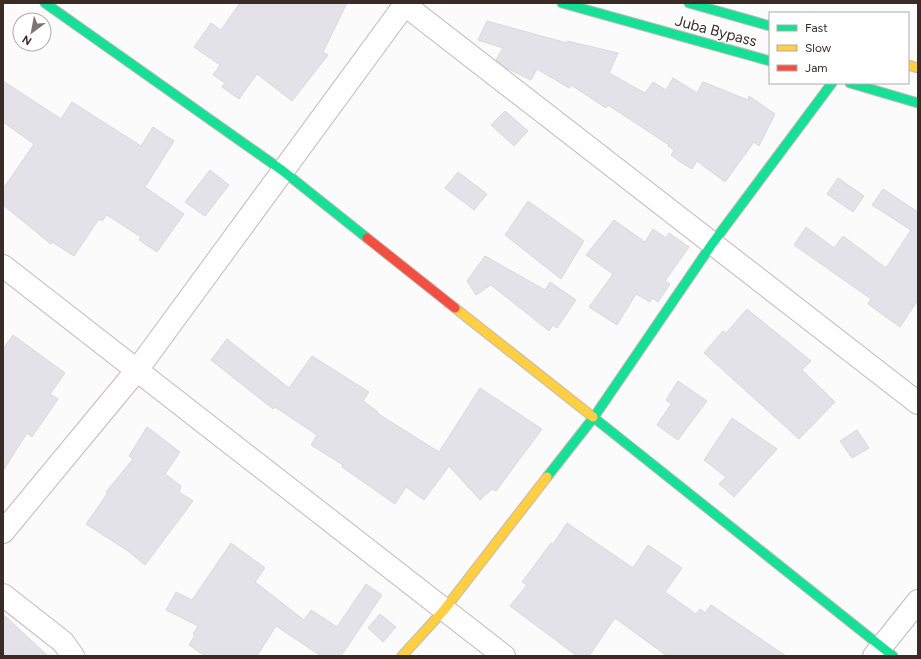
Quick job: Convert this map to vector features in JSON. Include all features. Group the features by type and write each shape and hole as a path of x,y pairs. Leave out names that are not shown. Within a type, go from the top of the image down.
{"street":[{"path":"45,3 283,171 594,418 883,653 918,601"},
{"name":"Juba Bypass","path":"562,3 769,61"},
{"name":"Juba Bypass","path":"689,3 769,26"},
{"path":"3,532 137,370 405,4 918,403"},
{"path":"402,656 444,610 594,418 712,244 831,84"},
{"path":"853,84 918,103"},
{"path":"3,266 504,656"},
{"path":"3,595 63,642 73,656"}],"building":[{"path":"240,3 347,3 323,52 328,55 292,101 257,74 239,99 222,87 225,83 213,75 220,65 194,47 211,23 221,30"},
{"path":"487,21 567,43 567,41 618,53 609,73 645,93 653,82 666,90 673,78 697,93 703,82 748,100 749,96 775,114 759,146 754,142 725,182 697,161 692,169 680,162 671,155 674,150 668,146 669,145 608,105 606,108 571,85 569,88 537,69 531,80 506,68 496,60 503,48 478,40"},
{"path":"3,81 61,119 72,102 141,146 153,127 174,141 145,187 184,214 157,252 139,240 141,237 107,215 102,221 99,219 74,256 52,242 51,244 3,205 3,189 34,144 3,122"},
{"path":"505,111 528,131 514,146 491,125"},
{"path":"210,170 229,185 205,216 185,202"},
{"path":"458,172 487,194 474,210 445,188"},
{"path":"838,178 864,196 853,212 827,194"},
{"path":"883,189 918,212 918,300 900,327 868,304 871,299 794,245 806,227 834,248 843,236 886,268 911,230 872,205"},
{"path":"528,201 584,241 561,279 505,235"},
{"path":"614,220 645,242 653,229 666,238 669,233 689,247 665,281 670,284 658,302 652,298 650,302 636,294 617,325 589,307 613,274 586,255"},
{"path":"485,256 545,290 550,282 576,300 557,328 553,325 549,331 491,285 476,295 467,281"},
{"path":"747,309 811,361 802,370 835,402 799,439 704,353 723,331 726,333"},
{"path":"13,335 65,373 50,394 58,399 32,437 27,433 3,471 3,349"},
{"path":"227,339 289,388 312,356 369,392 363,401 378,412 377,413 439,452 480,388 542,429 496,491 492,489 480,500 449,466 424,500 406,487 395,504 342,467 343,465 311,445 317,435 275,407 273,409 211,360"},
{"path":"678,381 707,401 678,440 657,425 671,404 666,400"},
{"path":"732,418 777,449 734,497 719,484 726,477 704,460"},
{"path":"147,427 180,452 165,474 181,486 179,492 193,501 145,565 128,551 86,524 107,494 106,492 133,459 129,456"},
{"path":"857,430 869,448 852,458 840,441"},
{"path":"567,523 633,568 648,545 682,568 665,592 696,614 700,609 705,613 711,605 786,656 667,656 615,618 589,656 577,656 510,606 527,585 522,582 551,543 553,544"},
{"path":"231,543 265,568 255,582 304,620 311,610 337,627 366,584 382,595 341,656 321,656 276,626 257,656 205,656 189,645 198,626 166,610 176,592 192,600"},
{"path":"3,614 48,656 3,656"},
{"path":"380,614 396,627 383,642 368,628"}],"traffic: fast":[{"path":"45,3 283,171 367,238"},
{"path":"562,3 769,61"},
{"path":"689,3 769,26"},
{"path":"547,477 594,417 712,244 831,84"},
{"path":"853,84 918,103"},
{"path":"593,417 893,656"}],"traffic: slow":[{"path":"909,65 918,68"},
{"path":"455,308 593,417"},
{"path":"402,656 444,610 547,477"}],"traffic: jam":[{"path":"367,238 455,308"}]}
